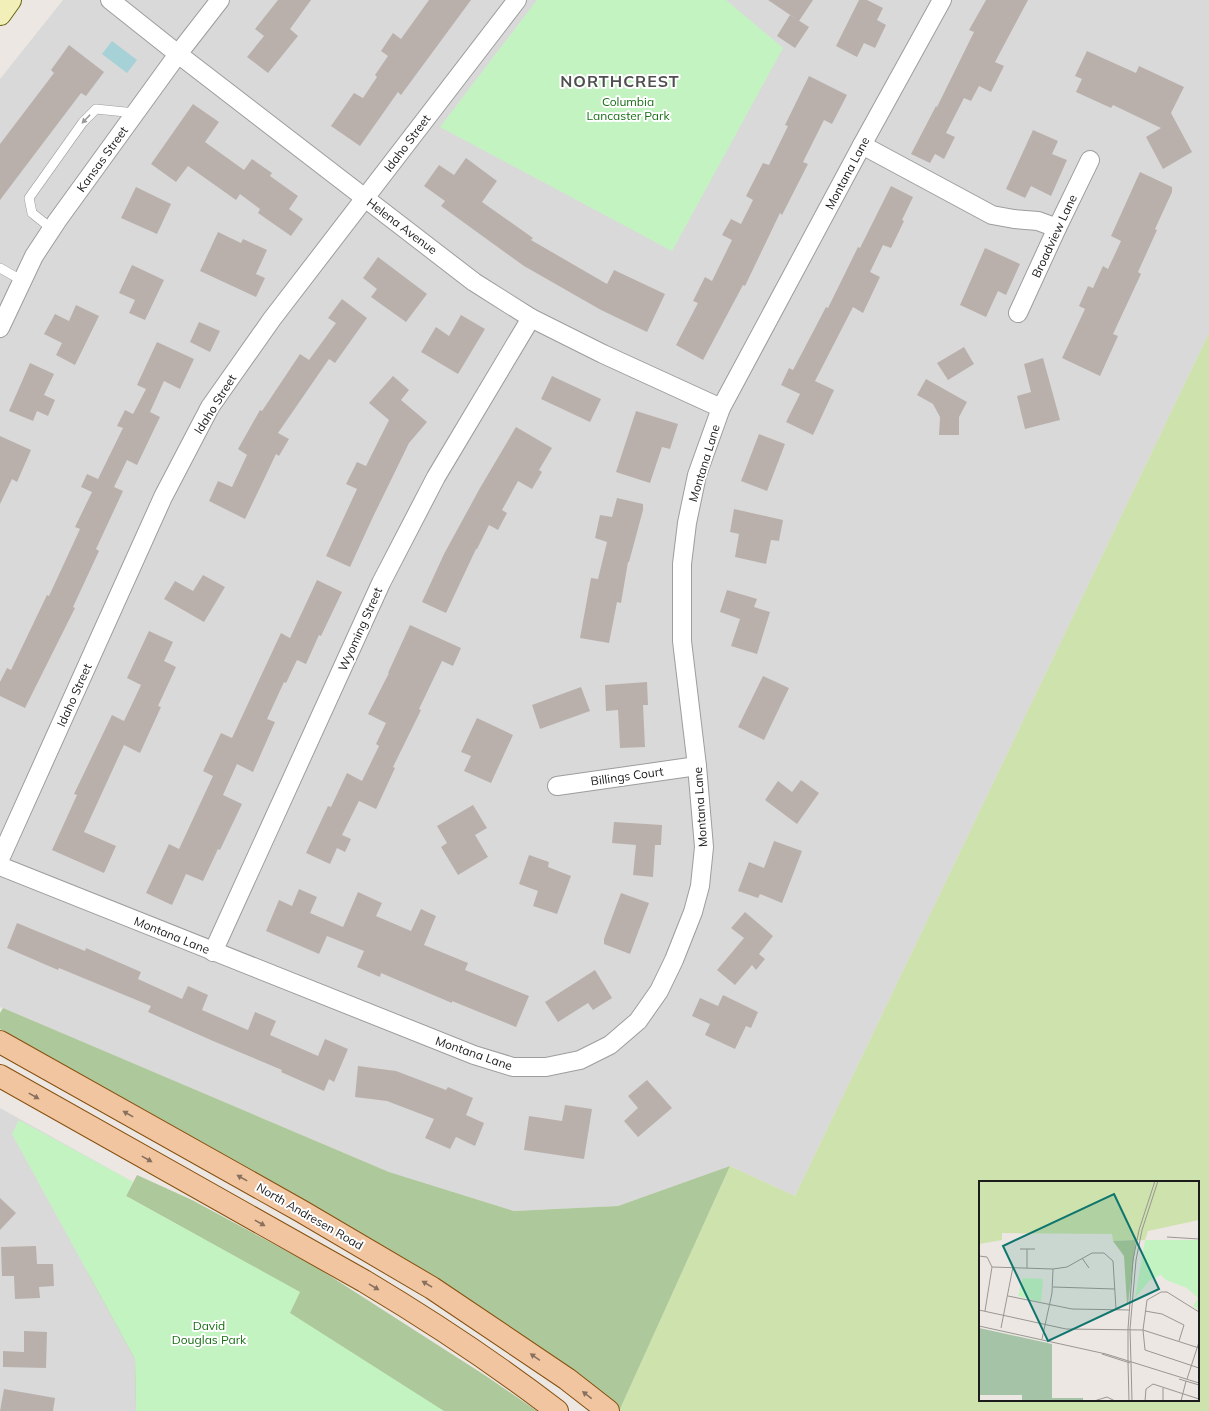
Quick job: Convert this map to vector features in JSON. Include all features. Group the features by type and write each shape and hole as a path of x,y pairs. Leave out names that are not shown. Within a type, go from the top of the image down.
{"main road":[{"path":"0,14 10,0"},
{"name":"North Andresen Road","path":"0,1042 308,1215 432,1288 567,1379 608,1411"},
{"path":"0,1076 364,1281 493,1363 557,1411"}],"street":[{"name":"Helena Avenue","path":"110,0 474,282 531,318 603,354 721,408"},
{"name":"Kansas Street","path":"0,328 5,305 23,281 34,256 52,229 178,54 220,0"},
{"name":"Idaho Street","path":"0,859 163,497 210,407 272,319 517,0"},
{"name":"Montana Lane","path":"0,866 474,1055 513,1067 546,1067 580,1060 610,1045 638,1021 659,991 674,960 693,912 700,886 704,847 697,766 682,641 682,564 687,523 697,475 721,408 940,1"},
{"path":"862,145 992,215 1038,221 1057,228"},
{"name":"Broadview Lane","path":"1018,313 1090,160"},
{"name":"Wyoming Street","path":"213,952 381,583 436,477 531,318"},
{"name":"Billings Court","path":"557,786 697,766"}],"lane":[{"path":"52,229 32,212 29,198 83,122 96,109 135,113"},
{"path":"0,268 23,281"}],"shaded area":[{"path":"63,0 1209,0 1209,333 795,1196 730,1166 618,1206 514,1211 389,1172 0,1007 0,79"},
{"name":"David Douglas Park","path":"0,1108 133,1182 126,1196 444,1411 0,1411"}],"green space":[{"name":"Columbia Lancaster Park","path":"537,0 726,0 783,48 672,251 440,127"},
{"path":"1209,333 1209,1411 619,1411 730,1166 795,1196"},
{"path":"3,1008 389,1172 514,1211 618,1206 730,1166 620,1409 465,1301 266,1181 0,1029 0,1013"},
{"name":"David Douglas Park","path":"19,1120 133,1182 126,1196 300,1292 290,1313 444,1411 136,1411 135,1359 12,1134"},
{"name":"David Douglas Park","path":"137,1175 192,1200 316,1267 486,1376 537,1411 136,1411 135,1359 88,1273 155,1258 320,1333 289,1313 299,1292 126,1196"}],"water":[{"path":"112,41 137,60 127,73 102,54"}],"building":[{"path":"278,0 311,0 290,29 298,36 268,73 247,57 264,36 255,29"},
{"path":"429,0 471,0 401,95 398,92 360,146 331,126 354,93 363,98 377,77 375,75 388,56 381,51 393,33 401,39"},
{"path":"768,0 813,0 799,21"},
{"path":"859,0 867,0 883,8 877,20 886,25 875,48 864,43 857,57 836,46"},
{"path":"986,0 1028,0 995,62 1004,66 991,92 979,86 971,101 964,98 946,133 955,137 944,159 935,154 930,163 911,154 936,106 937,107 974,32 969,30"},
{"path":"790,15 809,27 795,48 777,36"},
{"path":"69,45 104,72 86,96 81,93 0,200 0,144 54,73 51,70"},
{"path":"1087,51 1136,73 1139,66 1184,87 1171,113 1192,152 1163,169 1146,137 1161,128 1113,105 1111,108 1076,92 1082,79 1075,76"},
{"path":"809,76 847,95 832,124 824,120 803,162 808,164 782,215 780,213 745,286 743,285 703,360 676,345 698,303 693,301 705,277 712,281 732,240 722,235 731,219 741,224 753,200 746,196 763,163 769,165 788,126 785,125"},
{"path":"193,104 219,122 205,142 244,170 252,159 272,173 270,176 298,196 289,209 303,219 291,236 258,213 260,209 240,194 236,200 188,166 176,182 151,164"},
{"path":"1033,130 1058,141 1052,154 1067,160 1051,196 1031,186 1025,198 1006,189"},
{"path":"466,158 497,181 482,202 533,238 531,240 607,284 614,270 665,294 647,332 601,310 524,266 441,206 445,201 424,186 439,165 454,175"},
{"path":"1140,172 1172,187 1172,192 1138,272 1141,274 1113,334 1118,336 1100,376 1062,358 1085,309 1079,306 1088,286 1093,288 1103,266 1108,269 1121,241 1111,236"},
{"path":"891,186 913,197 902,220 904,221 891,248 883,245 870,272 880,277 863,313 853,307 815,381 834,390 813,435 786,422 800,394 781,385 789,368 793,370 826,307 828,308 858,247 860,248"},
{"path":"136,187 171,204 157,234 121,218"},
{"path":"218,232 241,243 243,239 267,250 256,274 265,278 256,297 200,271"},
{"path":"985,248 1020,264 1006,295 998,291 986,317 960,305"},
{"path":"378,257 427,294 406,322 371,297 377,289 363,278"},
{"path":"132,265 164,280 145,320 129,313 135,300 119,293"},
{"path":"342,299 367,318 335,363 329,359 278,433 289,439 279,456 276,454 245,519 209,501 218,481 232,487 247,455 238,449 260,410 262,411 300,354 309,360 336,323 328,318"},
{"path":"76,305 99,316 75,365 56,355 62,343 44,334 55,314 69,321"},
{"path":"461,315 485,329 458,374 421,352 436,327 449,336"},
{"path":"199,322 220,331 210,352 190,342"},
{"path":"157,342 194,359 180,389 164,381 150,412 160,417 137,465 127,460 114,487 123,491 96,549 99,551 73,607 75,608 25,708 0,696 0,682 7,668 11,670 47,595 49,596 80,529 75,527 92,492 81,487 87,474 98,479 123,428 117,426 125,410 133,414 146,389 137,385"},
{"path":"964,347 974,364 948,380 937,363"},
{"path":"1043,358 1060,420 1025,429 1017,396 1031,392 1024,364"},
{"path":"30,363 54,374 44,395 55,400 48,416 37,411 33,421 9,411"},
{"path":"393,376 409,390 401,400 427,422 409,443 350,567 326,556 357,489 346,484 357,462 366,466 389,420 369,403"},
{"path":"552,376 601,399 590,422 541,399"},
{"path":"926,379 967,402 959,417 959,435 939,435 940,417 933,404 917,395"},
{"path":"636,411 678,424 670,449 662,447 650,483 616,472"},
{"path":"516,427 552,448 539,470 542,472 532,489 518,481 502,510 507,513 498,530 489,525 446,613 422,602 444,554 480,488"},
{"path":"759,434 785,444 767,491 741,481"},
{"path":"0,436 31,450 17,482 12,479 0,504"},
{"path":"617,498 643,504 643,510 628,562 621,603 617,602 609,643 580,638 591,578 598,579 607,542 595,538 600,515 612,517"},
{"path":"734,509 783,520 779,541 771,540 766,564 735,557 739,534 730,532"},
{"path":"203,575 225,587 204,622 164,599 175,581 193,591"},
{"path":"317,580 342,592 321,636 319,635 306,664 297,660 286,683 284,682 267,719 275,722 253,772 237,764 223,795 242,804 220,850 218,849 203,881 186,874 172,905 146,893 169,844 179,849 213,776 203,771 221,733 232,738 281,633 290,638"},
{"path":"727,590 757,599 754,607 770,612 757,654 731,646 740,619 720,612"},
{"path":"410,625 461,648 453,666 442,661 419,709 421,710 393,767 395,768 376,809 359,801 342,835 351,839 345,852 337,848 330,864 306,853 328,806 331,807 347,773 362,781 379,746 376,744 386,723 368,714 389,673"},
{"path":"149,631 173,642 164,661 176,667 158,706 161,707 140,753 124,745 84,832 116,846 104,873 52,850 77,795 74,794 112,715 124,721 141,685 127,678"},
{"path":"763,676 789,688 764,740 738,727"},
{"path":"647,682 648,705 643,705 645,747 620,748 618,710 606,711 605,685"},
{"path":"581,687 590,711 540,729 532,705"},
{"path":"477,718 513,735 491,783 464,771 471,756 461,752"},
{"path":"801,780 819,793 797,824 765,800 778,781 792,792"},
{"path":"473,805 487,828 475,835 488,857 458,875 441,847 447,843 437,826"},
{"path":"614,822 662,825 661,845 655,845 653,877 633,875 636,845 612,843"},
{"path":"774,841 802,851 782,903 760,894 758,898 738,891 749,862 764,868"},
{"path":"529,855 549,862 548,867 571,876 557,914 533,906 538,891 519,884"},
{"path":"299,889 317,897 310,913 343,927 358,892 382,903 376,916 411,931 421,909 436,916 424,945 468,963 465,970 529,996 516,1027 452,1001 452,1003 381,973 380,977 357,967 364,951 327,936 319,954 266,931 279,900 292,906"},
{"path":"621,893 649,903 630,954 604,944 604,939"},
{"path":"745,912 773,936 759,954 765,959 756,970 752,965 735,985 717,970 744,938 731,928"},
{"path":"17,923 85,951 86,948 141,972 138,979 182,999 188,986 208,995 202,1010 248,1030 255,1012 276,1021 270,1035 318,1056 325,1039 348,1049 334,1082 329,1079 324,1091 281,1072 282,1070 148,1012 151,1006 59,968 58,970 7,948"},
{"path":"595,970 612,998 593,1010 588,1003 558,1022 545,1002"},
{"path":"723,995 758,1012 751,1028 746,1026 735,1049 705,1035 710,1024 692,1016 700,998 718,1006"},
{"path":"358,1066 396,1071 446,1090 448,1087 473,1098 466,1115 484,1123 475,1146 456,1137 450,1149 425,1138 434,1119 387,1101 355,1097"},
{"path":"647,1080 672,1108 638,1137 624,1121 638,1108 628,1096"},
{"path":"565,1105 592,1109 584,1159 524,1150 529,1116 562,1121"},
{"path":"0,1198 16,1213 0,1230"},
{"path":"36,1246 37,1264 53,1264 54,1286 39,1287 40,1298 15,1299 14,1276 2,1276 1,1247"},
{"path":"24,1331 47,1332 46,1368 3,1367 3,1351 24,1352"},
{"path":"4,1389 55,1398 53,1411 0,1411"}],"district":[{"name":"NORTHCREST","path":"620,81"}]}
